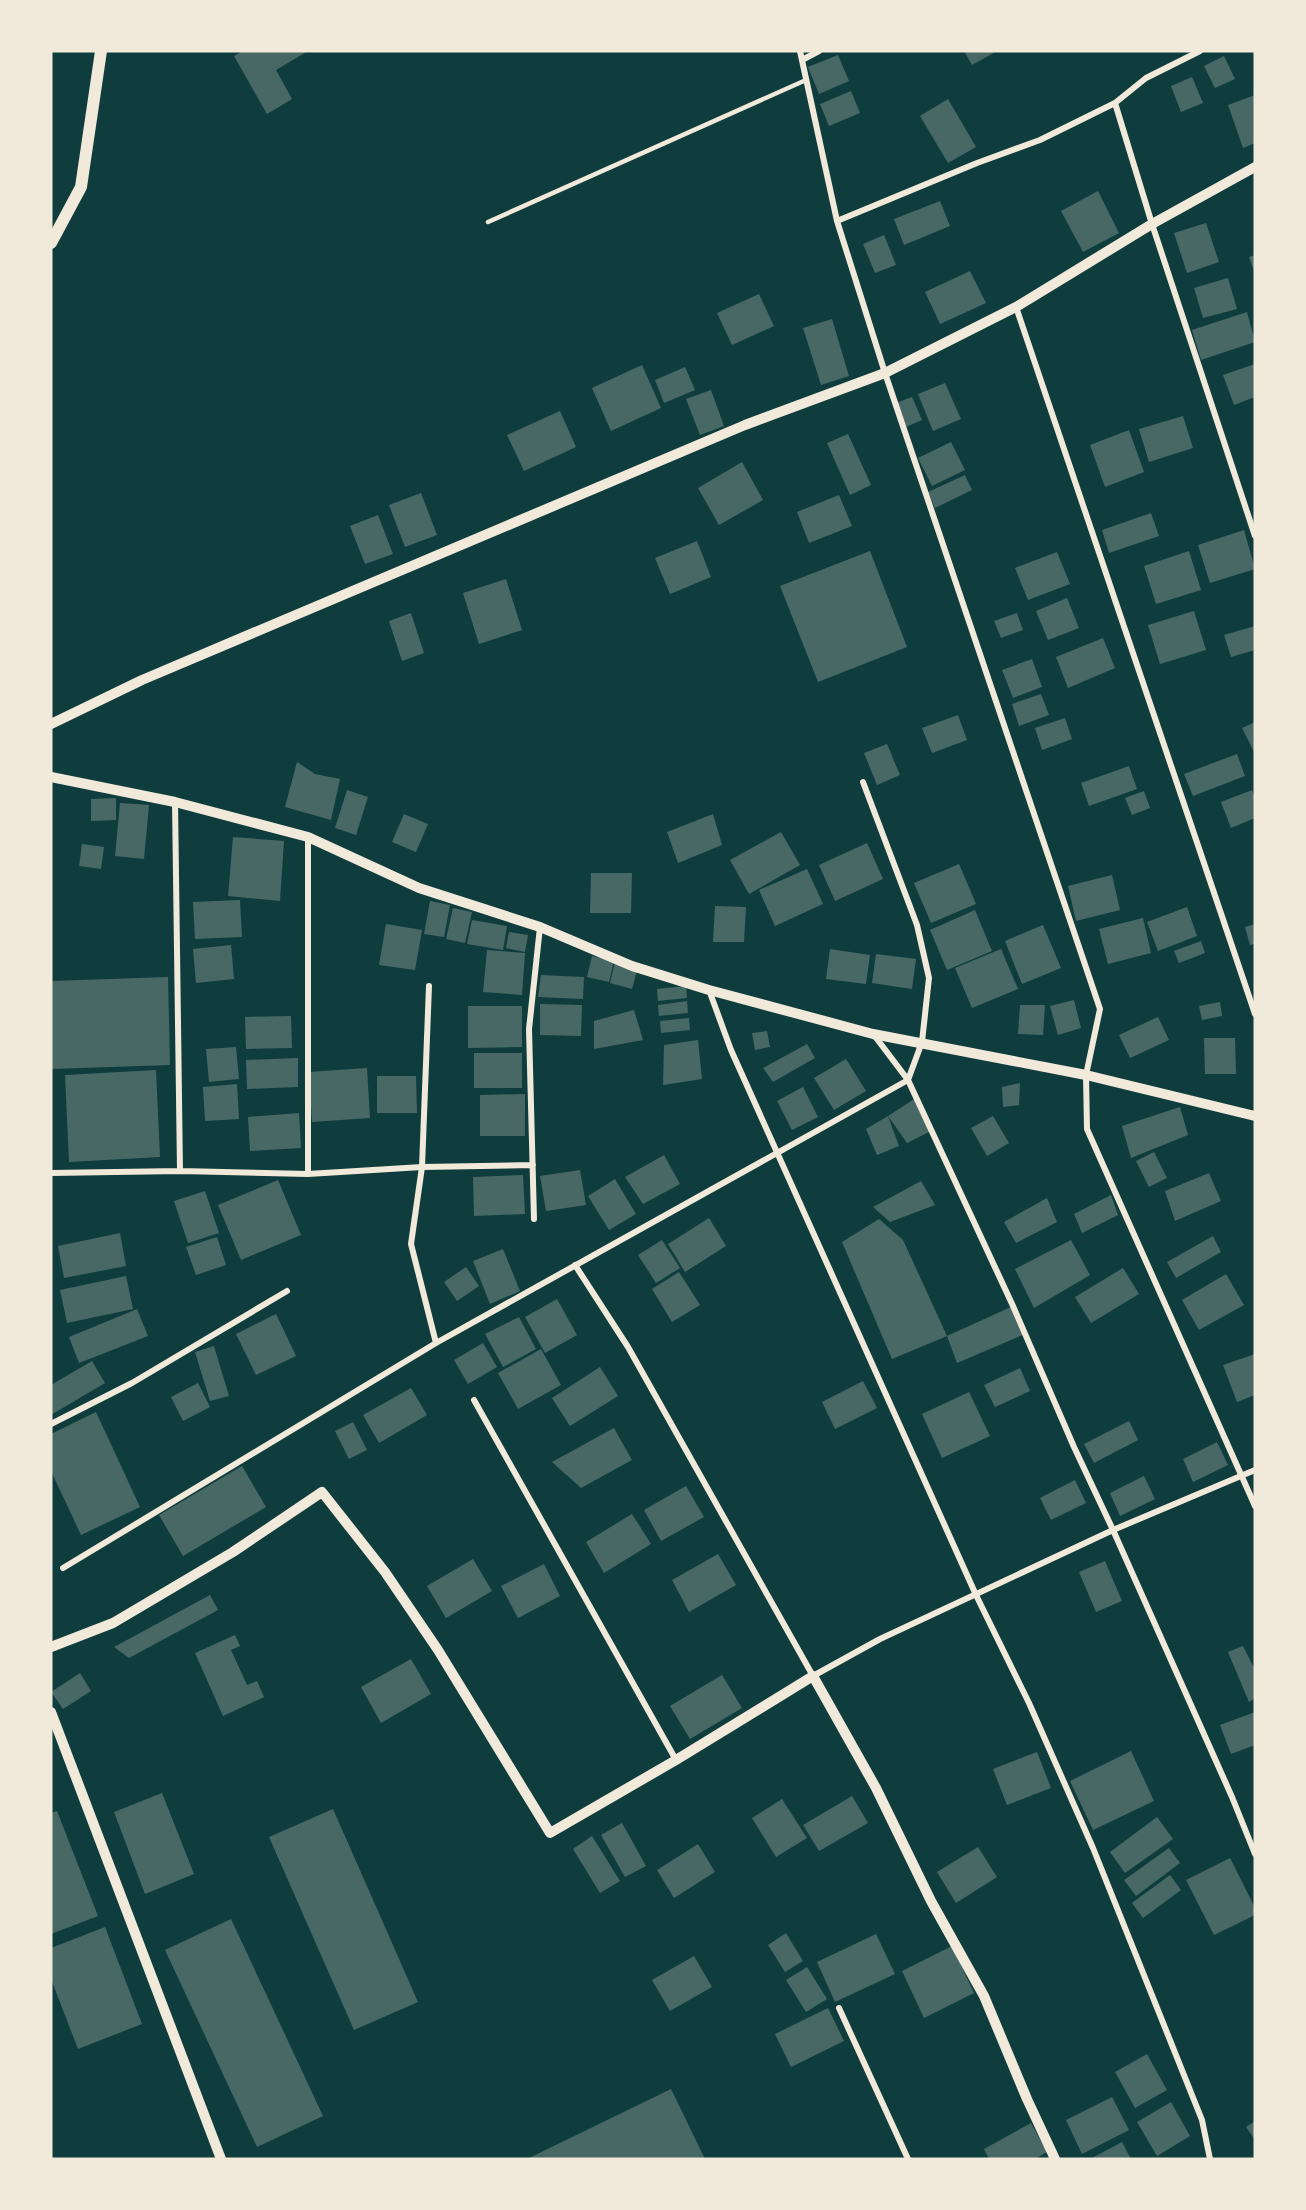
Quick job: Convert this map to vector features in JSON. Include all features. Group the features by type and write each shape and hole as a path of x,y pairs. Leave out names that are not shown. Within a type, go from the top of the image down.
{"main road":[{"path":"51,243 81,187 101,51"}],"street":[{"path":"800,51 837,221 885,373 1100,1009 1086,1075 1087,1129 1255,1506"},
{"path":"802,60 819,51"},
{"path":"837,221 977,163 1040,140 1115,103 1146,78 1200,51"},
{"path":"1115,103 1152,224 1255,536"},
{"path":"51,724 142,680 713,439 885,373 1016,307 1152,224 1255,167"},
{"path":"1016,307 1255,1014"},
{"path":"51,777 175,802 308,837 419,888 540,927 632,966 709,990 873,1034 1086,1075 1255,1116"},
{"path":"63,1568 436,1343 908,1080 922,1042 929,978 917,925 863,782"},
{"path":"175,802 180,1171"},
{"path":"308,837 308,1174"},
{"path":"534,1219 529,1029 540,927"},
{"path":"429,986 422,1167 411,1244 436,1343"},
{"path":"709,990 730,1050 976,1595 1029,1703 1092,1848 1202,2120 1210,2159"},
{"path":"873,1034 908,1080 1013,1306 1232,1797 1255,1854"},
{"path":"51,1173 180,1171 308,1174 422,1167 533,1165"},
{"path":"575,1265 628,1347 876,1788 931,1901 984,1996 1055,2159"},
{"path":"51,1424 132,1383 287,1291"},
{"path":"474,1400 676,1760"},
{"path":"51,1647 113,1623 232,1552 322,1492 385,1572 438,1650 550,1833 676,1760 813,1676 880,1639 1113,1530 1255,1470"},
{"path":"51,1712 221,2159"},
{"path":"839,2008 908,2159"}],"lane":[{"path":"488,222 806,80"}],"building":[{"path":"243,51 308,51 276,70 292,99 267,114 234,56"},
{"path":"964,51 997,51 972,65"},
{"path":"838,55 849,81 819,94 808,67"},
{"path":"1224,56 1235,79 1215,88 1204,66"},
{"path":"1192,77 1203,103 1181,112 1171,86"},
{"path":"851,91 860,113 829,126 820,104"},
{"path":"1255,95 1255,143 1243,148 1228,105"},
{"path":"948,99 976,147 948,163 920,116"},
{"path":"1098,191 1119,233 1083,252 1061,211"},
{"path":"940,201 950,226 904,245 894,219"},
{"path":"1206,223 1219,262 1187,273 1174,233"},
{"path":"884,235 896,265 875,273 863,244"},
{"path":"1255,255 1255,274 1249,257"},
{"path":"970,271 986,303 940,324 925,292"},
{"path":"1228,278 1237,309 1203,318 1194,288"},
{"path":"759,294 774,326 732,345 717,313"},
{"path":"1247,312 1255,342 1201,360 1192,330"},
{"path":"832,319 849,376 821,385 803,328"},
{"path":"1255,364 1255,397 1234,405 1223,375"},
{"path":"642,365 661,408 611,431 592,388"},
{"path":"685,367 695,390 664,403 655,380"},
{"path":"945,383 961,419 933,431 918,394"},
{"path":"711,390 724,426 700,435 686,399"},
{"path":"912,397 922,420 906,427 896,403"},
{"path":"560,411 576,447 524,471 507,435"},
{"path":"1183,416 1193,448 1149,462 1139,429"},
{"path":"1129,430 1144,472 1105,487 1090,445"},
{"path":"848,434 871,485 850,495 827,443"},
{"path":"951,442 965,470 932,486 918,458"},
{"path":"742,462 763,500 719,525 698,488"},
{"path":"965,475 972,490 935,508 928,492"},
{"path":"421,493 437,535 405,547 389,505"},
{"path":"839,495 852,526 809,543 797,512"},
{"path":"1151,513 1159,536 1109,553 1102,530"},
{"path":"378,515 393,554 365,564 350,526"},
{"path":"1244,530 1255,569 1210,583 1198,545"},
{"path":"697,541 711,577 670,594 655,558"},
{"path":"870,551 907,647 818,682 780,586"},
{"path":"1189,551 1201,590 1156,604 1144,566"},
{"path":"1057,552 1070,584 1028,600 1015,568"},
{"path":"506,579 522,630 479,644 463,593"},
{"path":"1067,598 1079,628 1048,640 1036,611"},
{"path":"1194,611 1206,650 1160,664 1148,625"},
{"path":"411,613 424,653 402,661 389,621"},
{"path":"1017,613 1023,630 1001,638 994,621"},
{"path":"1255,626 1255,650 1231,657 1224,635"},
{"path":"1103,638 1115,668 1068,688 1056,657"},
{"path":"1032,659 1042,687 1013,698 1002,670"},
{"path":"1041,694 1049,715 1019,726 1012,704"},
{"path":"958,715 967,740 932,753 922,728"},
{"path":"1065,718 1072,739 1042,750 1035,728"},
{"path":"1255,722 1255,754 1242,728"},
{"path":"887,744 900,775 877,785 864,753"},
{"path":"1237,754 1245,776 1193,796 1184,774"},
{"path":"297,762 315,774 340,779 331,820 285,807"},
{"path":"1129,766 1137,789 1089,806 1081,783"},
{"path":"347,790 368,797 356,835 335,828"},
{"path":"1252,790 1255,798 1255,818 1231,828 1221,802"},
{"path":"1144,791 1150,808 1132,815 1125,798"},
{"path":"116,798 116,820 91,821 91,799"},
{"path":"120,803 149,805 144,859 115,856"},
{"path":"404,814 428,824 416,852 392,842"},
{"path":"713,814 722,845 678,863 667,832"},
{"path":"781,832 800,865 749,894 730,860"},
{"path":"233,837 284,841 280,901 228,896"},
{"path":"867,843 883,879 835,901 819,865"},
{"path":"82,844 104,847 101,869 79,866"},
{"path":"959,864 976,904 931,923 914,883"},
{"path":"807,869 823,904 775,926 759,890"},
{"path":"591,873 632,873 631,913 590,913"},
{"path":"1112,875 1120,910 1076,921 1068,886"},
{"path":"240,900 242,937 195,939 193,902"},
{"path":"430,901 450,905 444,937 424,934"},
{"path":"715,906 746,907 744,942 713,942"},
{"path":"1187,907 1197,936 1158,951 1147,922"},
{"path":"453,908 472,912 465,943 446,939"},
{"path":"975,910 992,951 947,970 930,930"},
{"path":"1143,918 1151,953 1108,964 1099,929"},
{"path":"472,920 507,926 503,950 467,944"},
{"path":"386,924 422,930 415,970 379,965"},
{"path":"1255,924 1255,944 1250,945 1245,927"},
{"path":"1043,925 1061,968 1022,984 1005,941"},
{"path":"509,932 528,935 525,952 506,948"},
{"path":"1201,941 1205,953 1179,963 1174,951"},
{"path":"231,945 234,979 196,983 193,949"},
{"path":"830,949 870,955 866,984 826,979"},
{"path":"1001,949 1018,989 972,1008 955,968"},
{"path":"487,950 525,953 522,995 483,992"},
{"path":"876,954 916,959 912,989 872,983"},
{"path":"592,956 614,961 609,982 587,977"},
{"path":"615,962 638,967 632,989 610,983"},
{"path":"541,975 584,977 583,999 538,997"},
{"path":"168,977 170,1065 51,1069 51,981"},
{"path":"686,986 687,998 658,1001 657,989"},
{"path":"1074,1000 1081,1028 1058,1035 1050,1006"},
{"path":"687,1001 688,1013 659,1016 658,1005"},
{"path":"1220,1002 1222,1016 1202,1020 1199,1006"},
{"path":"540,1004 582,1005 581,1036 540,1035"},
{"path":"1020,1005 1045,1005 1043,1035 1018,1034"},
{"path":"468,1006 522,1006 522,1047 468,1048"},
{"path":"634,1010 643,1040 594,1049 594,1021"},
{"path":"291,1016 292,1048 246,1049 245,1017"},
{"path":"1158,1017 1169,1040 1130,1058 1119,1035"},
{"path":"689,1018 690,1030 661,1033 660,1021"},
{"path":"767,1031 770,1047 755,1050 752,1033"},
{"path":"1204,1038 1235,1038 1236,1074 1205,1074"},
{"path":"698,1040 702,1079 663,1085 664,1045"},
{"path":"807,1044 815,1058 773,1082 763,1068"},
{"path":"236,1047 239,1079 209,1082 206,1049"},
{"path":"474,1053 522,1053 522,1088 474,1088"},
{"path":"298,1058 298,1087 247,1089 246,1060"},
{"path":"846,1059 866,1091 834,1110 814,1078"},
{"path":"367,1068 370,1118 312,1122 309,1072"},
{"path":"156,1070 160,1157 69,1162 65,1075"},
{"path":"377,1076 416,1076 417,1113 377,1113"},
{"path":"1020,1083 1019,1105 1003,1107 1002,1087"},
{"path":"237,1084 239,1119 205,1121 203,1087"},
{"path":"803,1087 818,1117 792,1130 777,1101"},
{"path":"525,1094 525,1136 480,1136 480,1095"},
{"path":"916,1098 931,1131 907,1143 888,1116"},
{"path":"1180,1107 1188,1135 1131,1158 1122,1126"},
{"path":"299,1113 301,1148 250,1151 248,1117"},
{"path":"888,1116 899,1146 877,1155 866,1129"},
{"path":"993,1116 1009,1143 987,1156 971,1128"},
{"path":"1154,1152 1167,1178 1149,1187 1136,1161"},
{"path":"664,1155 680,1184 643,1204 625,1177"},
{"path":"580,1170 586,1205 546,1211 540,1176"},
{"path":"1209,1173 1221,1201 1175,1221 1165,1191"},
{"path":"523,1175 525,1214 474,1216 473,1177"},
{"path":"615,1179 636,1214 609,1230 588,1196"},
{"path":"278,1180 301,1235 241,1260 218,1205"},
{"path":"921,1181 935,1205 890,1222 873,1207"},
{"path":"205,1191 219,1233 188,1243 174,1201"},
{"path":"1111,1195 1118,1215 1082,1233 1074,1214"},
{"path":"1047,1198 1057,1222 1016,1243 1004,1222"},
{"path":"709,1218 726,1246 685,1272 668,1244"},
{"path":"879,1219 903,1240 947,1336 892,1359 842,1242"},
{"path":"120,1233 126,1266 64,1278 58,1246"},
{"path":"1213,1236 1221,1252 1176,1278 1167,1262"},
{"path":"217,1237 226,1265 196,1275 186,1247"},
{"path":"662,1240 680,1268 656,1283 638,1255"},
{"path":"1071,1240 1090,1275 1034,1308 1015,1269"},
{"path":"503,1249 520,1291 490,1304 473,1261"},
{"path":"466,1267 479,1286 457,1301 444,1282"},
{"path":"1123,1268 1139,1294 1091,1323 1075,1297"},
{"path":"679,1272 700,1305 672,1322 652,1289"},
{"path":"1226,1274 1244,1305 1199,1330 1182,1300"},
{"path":"126,1276 133,1309 67,1323 60,1290"},
{"path":"557,1299 577,1335 545,1353 525,1317"},
{"path":"1013,1306 1025,1334 957,1363 947,1336"},
{"path":"137,1309 148,1336 79,1363 69,1337"},
{"path":"276,1314 296,1356 256,1375 236,1334"},
{"path":"519,1317 536,1349 503,1367 485,1334"},
{"path":"483,1343 497,1367 468,1384 454,1360"},
{"path":"214,1346 229,1396 210,1401 195,1352"},
{"path":"541,1349 561,1385 518,1409 498,1373"},
{"path":"1255,1354 1255,1395 1237,1402 1223,1365"},
{"path":"92,1361 105,1383 51,1415 51,1385"},
{"path":"600,1367 618,1396 570,1426 552,1398"},
{"path":"1020,1368 1030,1391 995,1407 984,1385"},
{"path":"863,1381 877,1408 835,1429 822,1402"},
{"path":"198,1383 210,1407 183,1421 171,1397"},
{"path":"411,1388 427,1415 379,1443 363,1415"},
{"path":"969,1392 990,1436 942,1458 922,1414"},
{"path":"96,1412 140,1507 81,1535 51,1471 51,1434"},
{"path":"1129,1421 1138,1440 1094,1463 1084,1444"},
{"path":"353,1422 367,1450 349,1459 335,1431"},
{"path":"614,1428 632,1460 581,1488 552,1462"},
{"path":"1217,1442 1228,1465 1193,1482 1183,1459"},
{"path":"242,1466 266,1507 183,1556 159,1515"},
{"path":"1144,1476 1155,1499 1120,1516 1110,1493"},
{"path":"1075,1480 1086,1503 1051,1520 1040,1498"},
{"path":"686,1486 704,1517 661,1541 644,1510"},
{"path":"632,1514 651,1544 604,1573 586,1542"},
{"path":"718,1554 736,1585 689,1612 672,1580"},
{"path":"473,1559 492,1591 446,1618 427,1586"},
{"path":"1105,1561 1122,1601 1096,1612 1079,1572"},
{"path":"544,1564 560,1596 518,1618 501,1586"},
{"path":"210,1595 218,1610 129,1658 114,1647"},
{"path":"235,1635 240,1646 231,1650 247,1685 257,1681 264,1697 223,1716 195,1653"},
{"path":"1243,1646 1255,1670 1255,1698 1249,1702 1228,1652"},
{"path":"411,1659 431,1694 381,1723 361,1687"},
{"path":"80,1673 91,1691 63,1709 51,1692"},
{"path":"722,1675 742,1708 690,1739 670,1706"},
{"path":"1255,1712 1255,1745 1231,1754 1220,1725"},
{"path":"1131,1751 1154,1801 1093,1830 1070,1781"},
{"path":"1037,1752 1051,1788 1007,1805 993,1769"},
{"path":"162,1793 194,1874 145,1894 114,1812"},
{"path":"852,1796 868,1823 819,1851 803,1825"},
{"path":"782,1799 807,1838 776,1857 752,1818"},
{"path":"333,1809 418,2002 354,2030 269,1837"},
{"path":"57,1811 98,1916 51,1934 51,1813"},
{"path":"1157,1817 1173,1839 1125,1873 1110,1852"},
{"path":"622,1823 646,1866 625,1877 601,1835"},
{"path":"592,1836 620,1881 600,1893 573,1849"},
{"path":"698,1844 715,1872 674,1898 657,1870"},
{"path":"978,1847 997,1877 956,1903 937,1872"},
{"path":"1169,1848 1180,1863 1136,1896 1124,1880"},
{"path":"1230,1858 1255,1908 1255,1915 1214,1935 1186,1880"},
{"path":"1170,1875 1181,1890 1143,1918 1132,1903"},
{"path":"231,1919 323,2116 257,2147 165,1950"},
{"path":"105,1927 142,2024 78,2049 51,1979 51,1948"},
{"path":"786,1933 803,1961 785,1972 768,1945"},
{"path":"876,1934 895,1974 835,2002 817,1962"},
{"path":"952,1946 974,1993 924,2018 902,1971"},
{"path":"694,1956 712,1987 670,2011 652,1980"},
{"path":"807,1967 827,1999 806,2012 786,1980"},
{"path":"828,2008 844,2041 791,2067 775,2034"},
{"path":"1147,2054 1167,2090 1135,2108 1115,2072"},
{"path":"671,2089 705,2159 527,2159"},
{"path":"1112,2097 1129,2130 1082,2154 1066,2120"},
{"path":"1171,2102 1190,2136 1157,2156 1137,2122"},
{"path":"1255,2121 1255,2140 1246,2127"},
{"path":"1031,2123 1047,2152 1035,2159 989,2159 984,2149"},
{"path":"1122,2142 1131,2159 1090,2159"}]}
